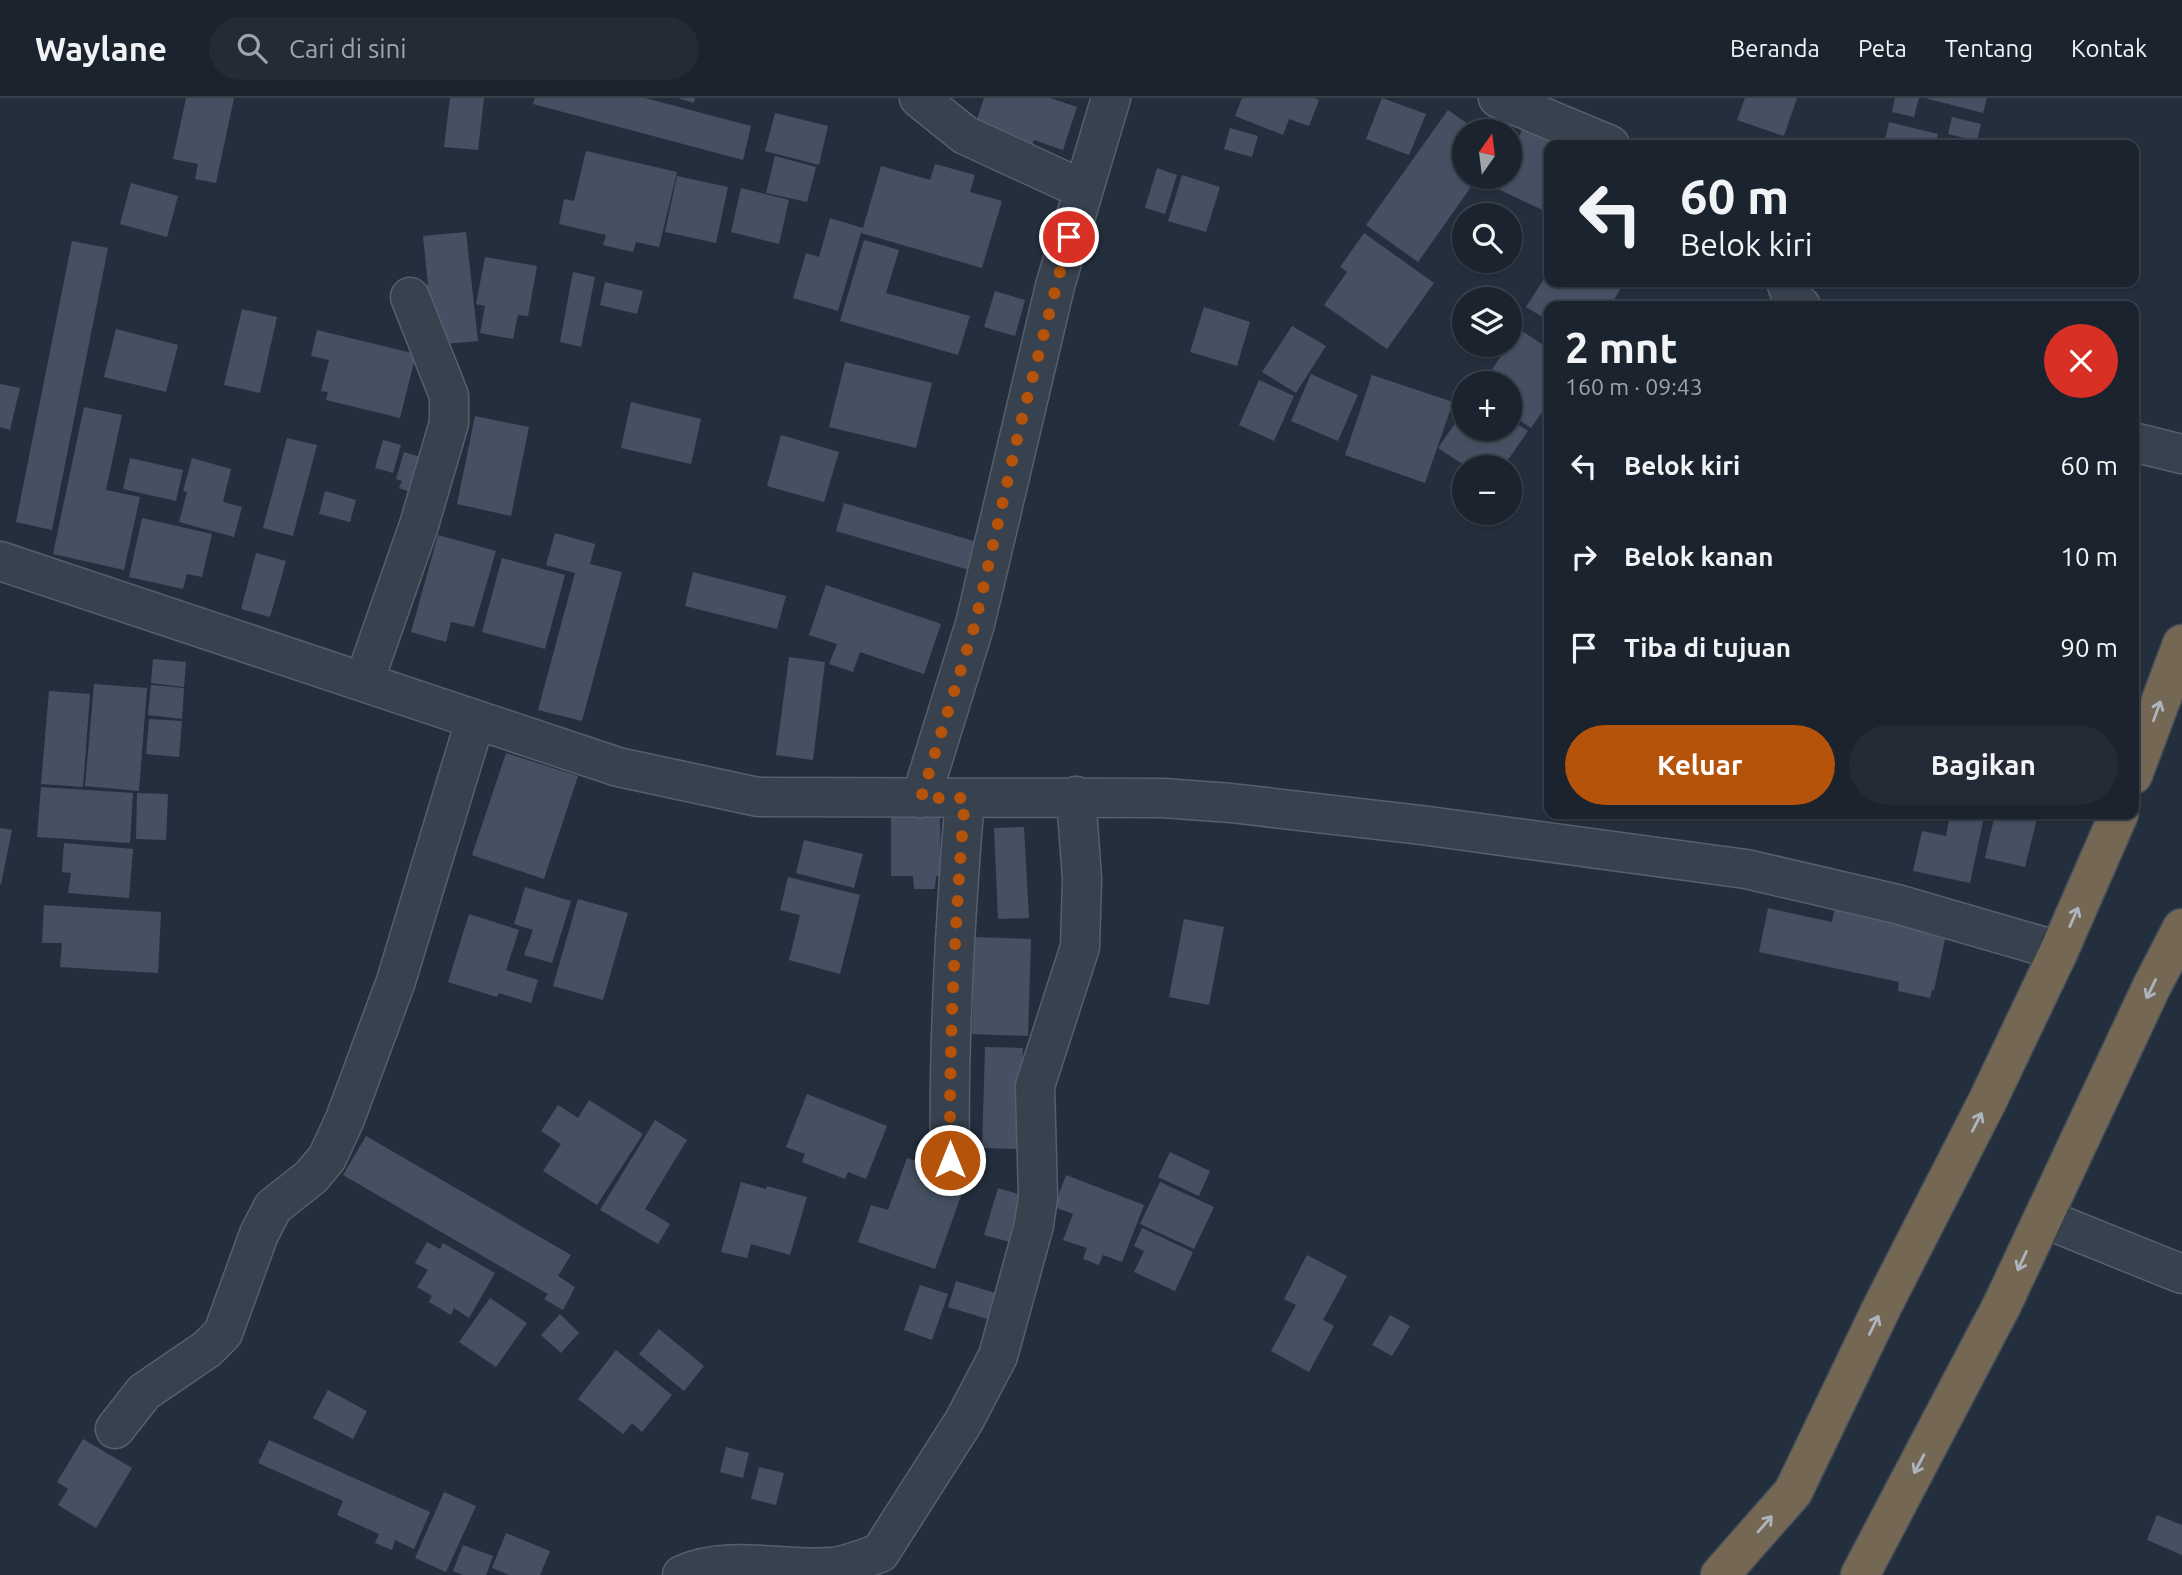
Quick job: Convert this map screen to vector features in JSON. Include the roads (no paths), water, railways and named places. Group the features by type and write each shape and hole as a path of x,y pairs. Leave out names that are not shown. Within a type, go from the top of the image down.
{"highway":[{"path":"2139,759 2182,644"},
{"path":"1720,1575 1793,1492 1883,1306 1987,1102 2059,951 2117,819"},
{"path":"1860,1575 2002,1305 2151,988 2182,928"}],"street":[{"path":"919,98 965,135 1082,189"},
{"path":"921,798 975,624 1036,362 1082,189 1111,98"},
{"path":"1498,98 1598,140"},
{"path":"364,682 419,525 449,423 449,396 410,297"},
{"path":"2139,443 2182,454"},
{"path":"0,561 618,767 758,797 1076,796 1163,798 1245,804 1746,869 1897,904 2059,951"},
{"path":"115,1429 144,1392 207,1349 223,1333 259,1234 273,1207 311,1177 327,1158 345,1119 396,981 475,721"},
{"path":"682,1575 699,1567 730,1565 834,1567 880,1553 964,1421 998,1356 1034,1224 1038,1197 1035,1086 1080,947 1082,879 1076,796"},
{"path":"950,1160 949,1084 956,912 965,798"},
{"path":"2043,1218 2182,1274"}]}
